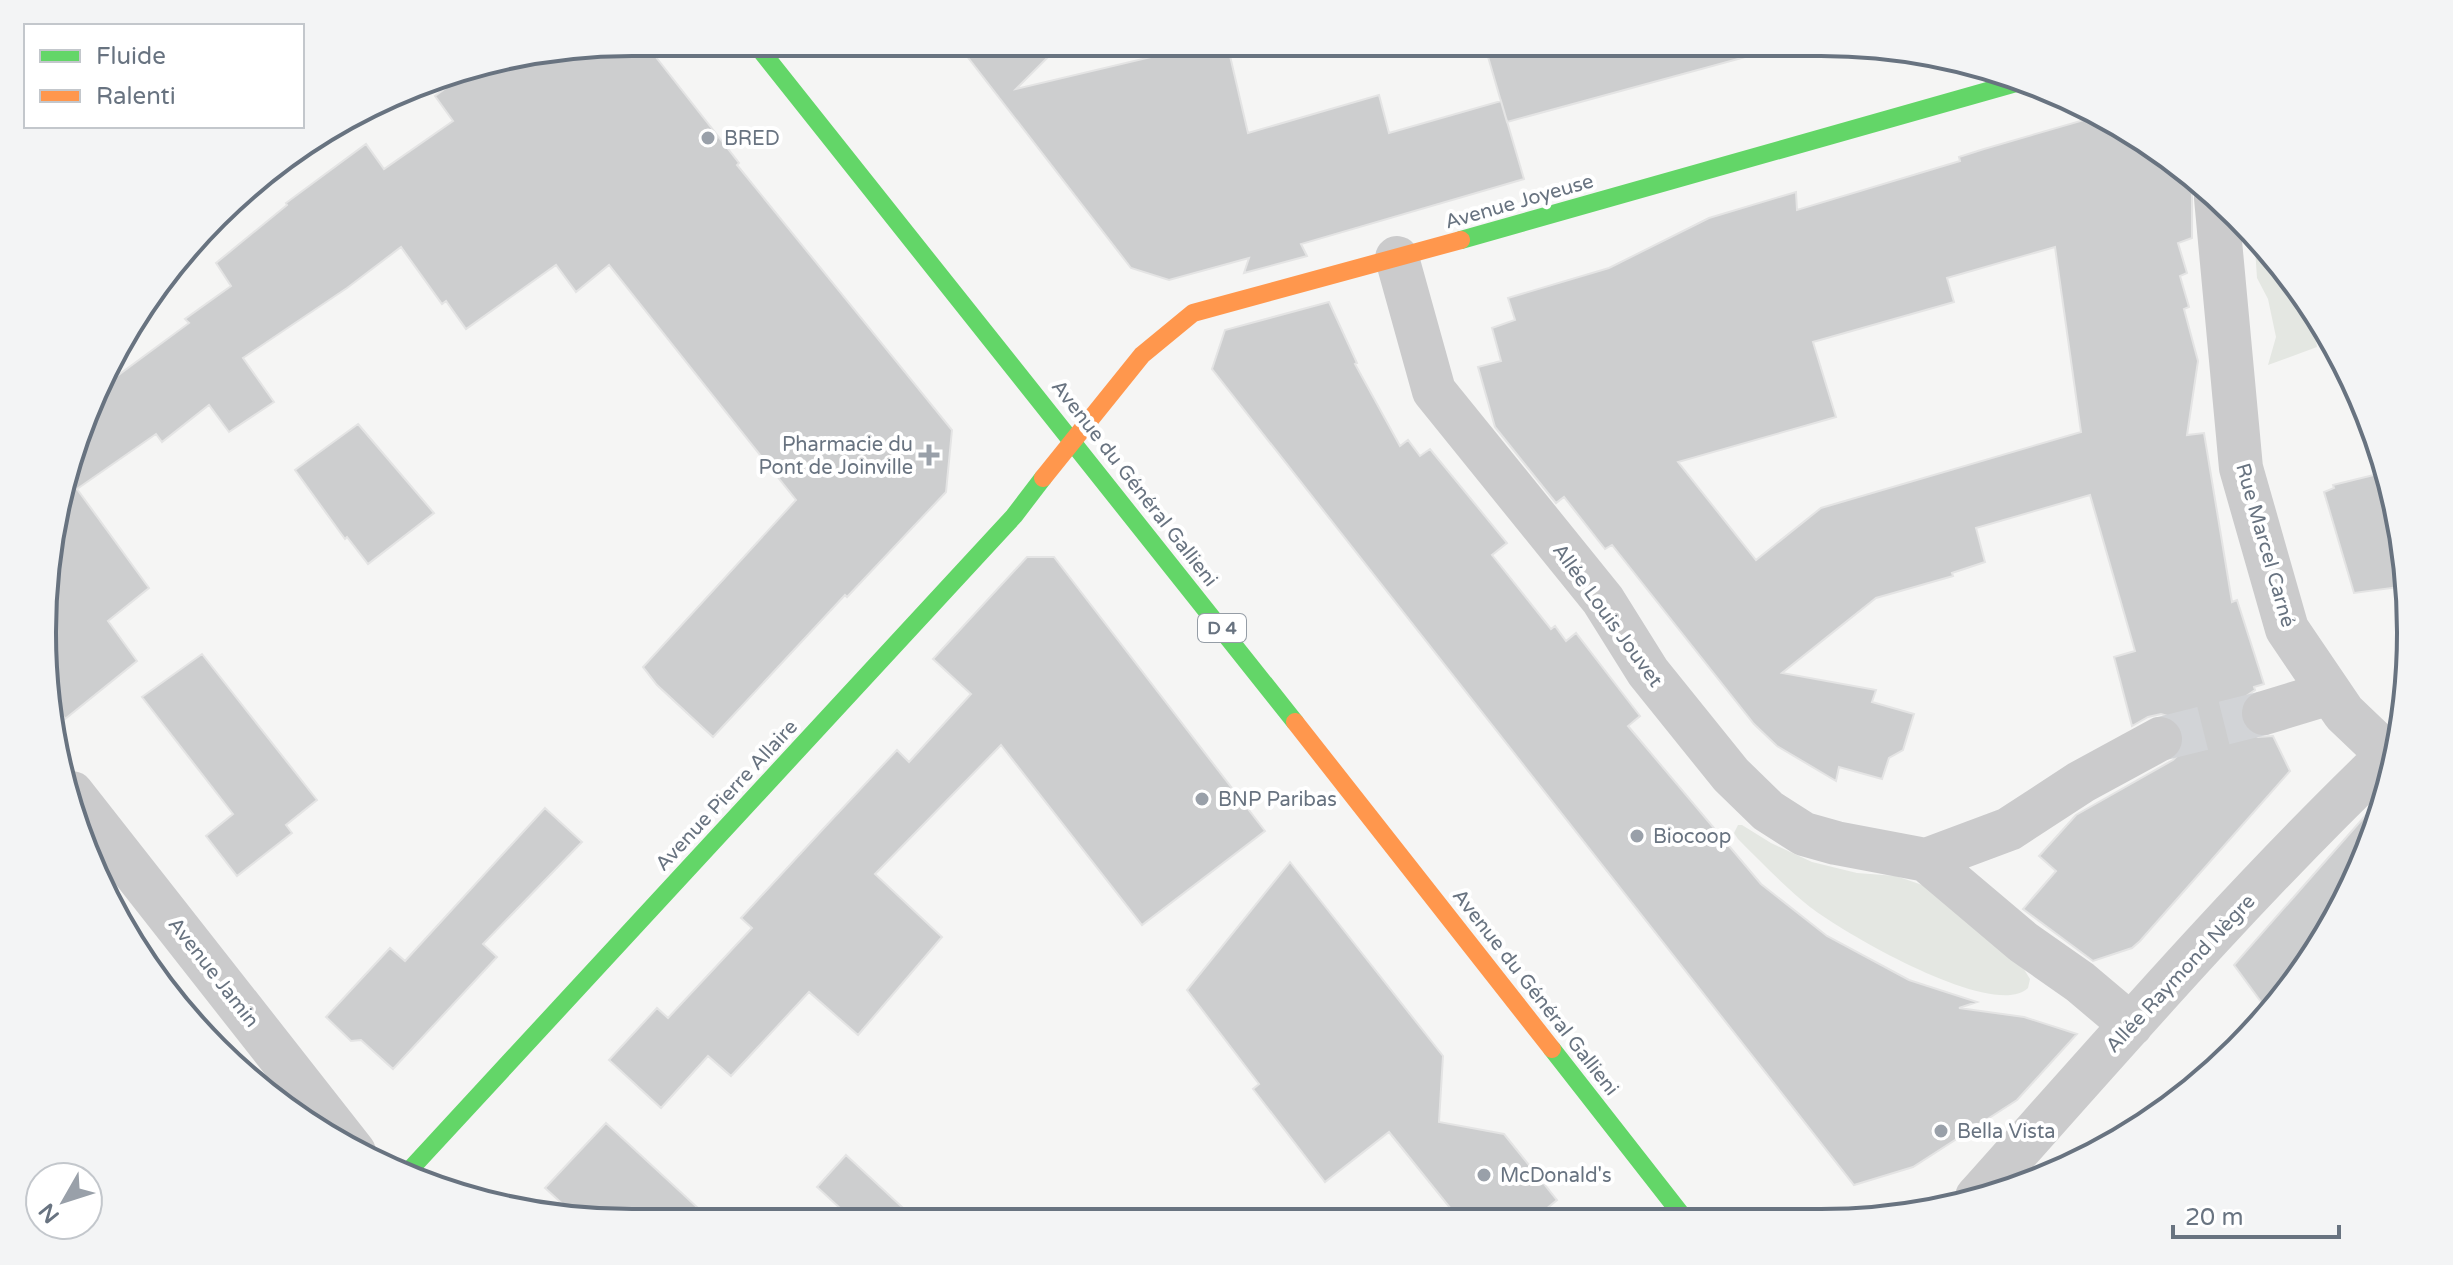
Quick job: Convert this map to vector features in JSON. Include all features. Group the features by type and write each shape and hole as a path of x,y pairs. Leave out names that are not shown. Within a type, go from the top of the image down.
{"street":[{"name":"Avenue du Général Gallieni","path":"765,56 1072,439 1677,1209"},
{"name":"Avenue Joyeuse","path":"1072,439 1142,355 1193,313 2004,86"},
{"name":"Rue Marcel Carné","path":"2218,215 2241,468 2287,629 2344,713 2385,750"},
{"name":"Allée Louis Jouvet","path":"1397,258 1434,391 1603,600 1648,672 1731,775 1768,811 1804,834 1926,860 2023,942 2080,982 2131,1025"},
{"name":"Avenue Pierre Allaire","path":"414,1166 1014,516 1072,439"},
{"path":"2264,713 2330,693"},
{"path":"1926,860 2009,829 2081,782 2160,739"},
{"name":"Allée Raymond Nègre","path":"1989,1183 2331,810 2381,766"},
{"name":"Avenue Jamin","path":"84,808 333,1125"}],"shaded area":[{"path":"2255,254 2300,312 2315,337 2317,347 2268,365 2276,337 2268,299 2257,278"},
{"path":"1738,825 1812,862 1857,873 1896,876 1931,888 2022,966 2030,979 2028,988 2010,995 1984,993 1918,969 1853,935 1810,907 1773,874 1738,839 1734,833"}],"building":[{"path":"655,56 739,163 737,165 952,430 946,492 713,737 657,685 643,667 796,500 609,265 576,292 556,265 466,329 446,301 442,304 401,247 347,288 243,358 274,402 229,432 209,405 162,442 156,434 77,489 149,588 108,621 137,661 65,719 57,670 56,632 61,557 76,483 115,377 189,323 185,319 231,286 216,263 286,203 366,144 384,169 453,121 435,96 448,87 520,67 595,57"},
{"path":"967,56 1049,56 1016,89 1155,56 1230,56 1248,133 1379,95 1389,133 1501,101 1524,179 1301,244 1307,256 1244,273 1249,258 1169,280 1131,268"},
{"path":"1488,56 1749,56 1507,122"},
{"path":"2084,120 2141,153 2192,192 2192,238 2178,243 2187,273 2180,276 2189,307 2184,309 2198,361 2187,435 2204,433 2232,602 2237,600 2264,684 2254,687 2255,690 2245,697 2240,708 2240,719 2246,731 2258,737 2273,736 2290,771 2140,941 2132,948 2093,961 2023,909 2056,871 2039,856 2076,815 2173,760 2182,751 2185,739 2182,726 2174,718 2161,714 2132,726 2114,657 2135,651 2090,495 1976,528 1985,562 1952,573 1953,576 1876,598 1782,673 1876,690 1872,702 1914,714 1903,750 1889,758 1882,779 1839,767 1836,781 1777,746 1754,724 1612,545 1605,549 1564,497 1556,503 1495,427 1478,367 1501,361 1492,328 1515,320 1508,298 1609,268 1709,218 1796,192 1797,210 1960,161 1959,157","holes":["2055,247 2081,432 1821,508 1756,560 1678,462 1836,417 1813,342 1954,302 1947,278"]},
{"path":"1329,302 1355,364 1400,446 1408,440 1420,456 1430,449 1507,543 1492,555 1551,629 1555,626 1566,641 1576,633 1640,716 1628,726 1761,884 1827,936 1909,980 1977,1002 1959,1008 2024,1017 2077,1034 2017,1100 1913,1167 1854,1185 1212,369 1225,330"},
{"path":"358,424 434,513 368,564 347,537 345,539 295,470"},
{"path":"2375,475 2386,520 2395,588 2354,593 2324,492 2334,488 2333,485"},
{"path":"1027,557 1054,557 1265,831 1142,925 1001,745 875,874 942,937 858,1035 809,992 731,1076 708,1056 661,1108 609,1060 657,1008 668,1018 752,928 741,918 897,750 909,762 971,694 933,659"},
{"path":"202,654 317,800 286,825 292,833 237,876 206,836 233,814 142,697"},
{"path":"545,808 582,842 483,944 497,957 393,1069 361,1040 351,1041 326,1017 390,948 405,961"},
{"path":"2367,813 2353,853 2320,921 2262,1003 2234,965"},
{"path":"1290,862 1443,1056 1439,1122 1504,1134 1557,1200 1546,1209 1451,1209 1389,1132 1325,1182 1253,1089 1259,1084 1187,990"},
{"path":"606,1123 699,1209 563,1205 545,1188"},
{"path":"846,1155 904,1209 841,1209 817,1187"}],"tunnel":[{"path":"2160,739 2264,713"}],"traffic: fast":[{"path":"765,56 1295,722"},
{"path":"1461,240 2004,86"},
{"path":"414,1166 1014,516 1043,478"},
{"path":"1552,1049 1677,1209"}],"traffic: slow":[{"path":"1043,478 1142,355 1193,313 1461,240"},
{"path":"1295,722 1552,1049"}],"place":[{"name":"BRED","path":"708,138"},
{"name":"Pharmacie du Pont de Joinville","path":"929,455"},
{"name":"BNP Paribas","path":"1202,799"},
{"name":"Biocoop","path":"1637,836"},
{"name":"Bella Vista","path":"1941,1131"},
{"name":"McDonald's","path":"1484,1175"}]}
